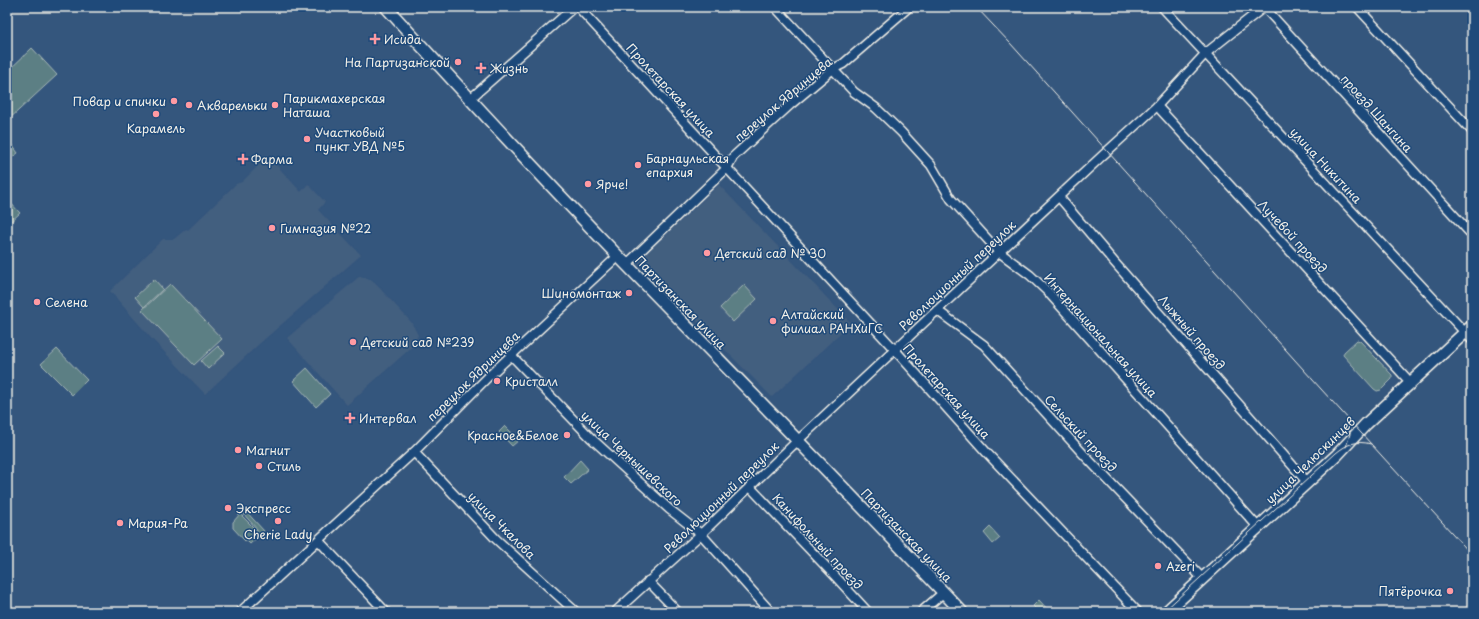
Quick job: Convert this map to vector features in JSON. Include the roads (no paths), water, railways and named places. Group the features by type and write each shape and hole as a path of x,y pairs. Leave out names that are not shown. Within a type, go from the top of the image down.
{"main road":[{"name":"Партизанская улица","path":"386,7 626,265 798,440 962,612"},
{"name":"улица Челюскинцев","path":"1166,612 1337,455 1366,424 1410,382 1470,333"}],"street":[{"path":"470,99 574,7"},
{"name":"Пролетарская улица","path":"578,7 895,350 987,453 1121,596 1138,612"},
{"name":"Интернациональная улица","path":"775,7 854,92 876,108 901,132 931,165 951,199 999,252 1030,275 1048,292 1258,527"},
{"name":"переулок Ядринцева","path":"626,265 727,168 733,157 790,105 832,69 843,64 909,7"},
{"name":"улица Никитина","path":"1162,7 1470,333"},
{"name":"Революционный переулок","path":"615,612 701,534 798,440 1157,106 1206,53 1264,7"},
{"name":"проезд Шангина","path":"1264,7 1472,235"},
{"path":"1357,7 1472,131"},
{"name":"Лучевой проезд","path":"1157,106 1410,382"},
{"name":"Лыжный проезд","path":"1059,196 1115,263 1307,482"},
{"name":"переулок Ядринцева","path":"240,612 319,541 414,452 489,376 618,256"},
{"name":"Сельский проезд","path":"938,311 984,345 1086,457 1202,578"},
{"name":"улица Чернышевского","path":"511,355 591,438 669,509 701,534 771,612"},
{"name":"улица Чкалова","path":"414,452 496,539 576,612"},
{"name":"Канифольный проезд","path":"750,487 868,612"},
{"path":"319,541 386,612"},
{"path":"648,581 678,612"},
{"path":"921,612 944,592"}],"tram line":[{"path":"976,7 1472,555"},
{"path":"1346,447 1350,434 1348,420"},
{"path":"1163,612 1336,453 1344,447 1352,444 1361,442 1371,444"}],"place":[{"name":"Исида","path":"375,39"},
{"name":"На Партизанской","path":"458,62"},
{"name":"Жизнь","path":"481,68"},
{"name":"Повар и спички","path":"174,101"},
{"name":"Акварельки","path":"189,105"},
{"name":"Парикмахерская Наташа","path":"275,105"},
{"name":"Карамель","path":"156,114"},
{"name":"Участковый пункт УВД №5","path":"307,139"},
{"name":"Фарма","path":"243,159"},
{"name":"Барнаульская епархия","path":"638,165"},
{"name":"Ярче!","path":"588,184"},
{"name":"Гимназия №22","path":"272,228"},
{"name":"Детский сад № 30","path":"707,253"},
{"name":"Шиномонтаж","path":"629,293"},
{"name":"Селена","path":"37,302"},
{"name":"Алтайский филиал РАНХиГС","path":"773,321"},
{"name":"Детский сад №239","path":"353,342"},
{"name":"Кристалл","path":"497,381"},
{"name":"Интервал","path":"350,418"},
{"name":"Красное&Белое","path":"567,435"},
{"name":"Магнит","path":"238,450"},
{"name":"Стиль","path":"259,466"},
{"name":"Экспресс","path":"228,508"},
{"name":"Cherie Lady","path":"278,521"},
{"name":"Мария-Ра","path":"120,523"},
{"name":"Azeri","path":"1158,566"},
{"name":"Пятёрочка","path":"1450,591"}]}
